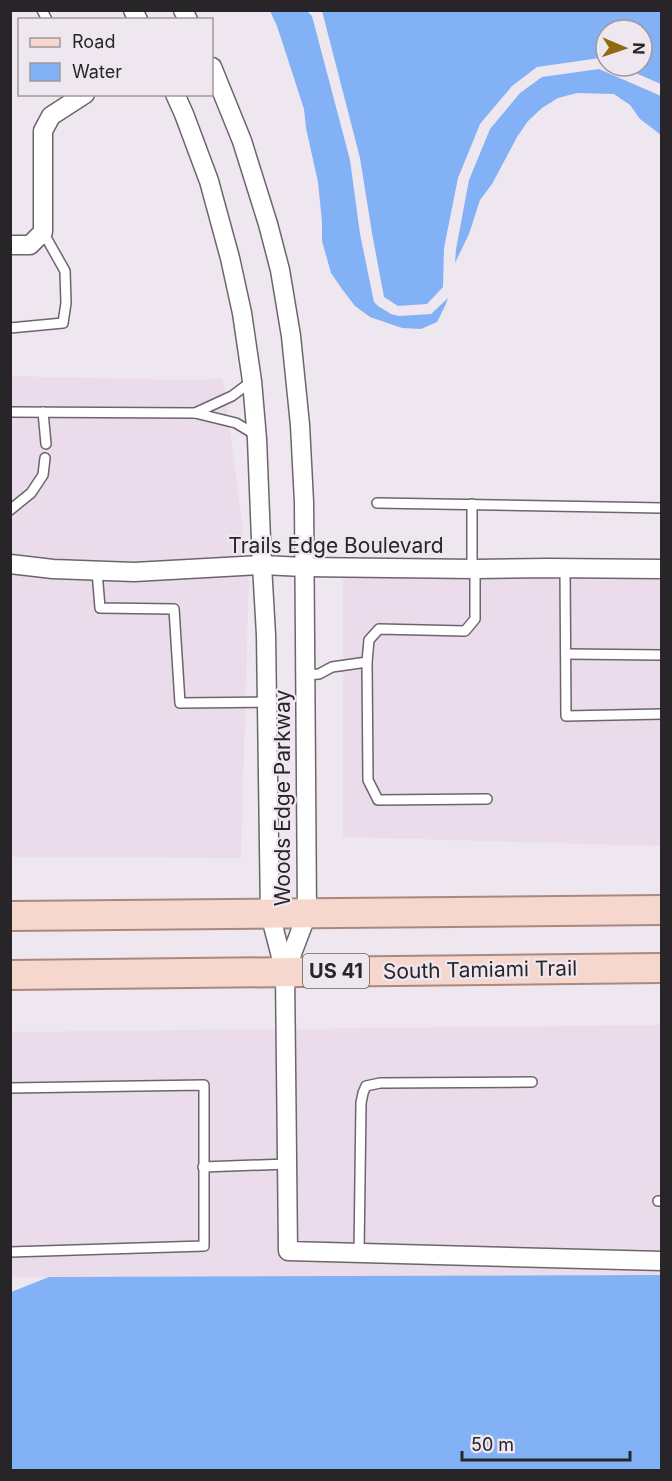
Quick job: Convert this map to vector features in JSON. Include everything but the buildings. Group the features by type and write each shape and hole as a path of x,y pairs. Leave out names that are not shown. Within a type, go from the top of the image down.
{"main road":[{"path":"10,916 662,910"},
{"name":"South Tamiami Trail","path":"10,975 662,968"}],"street":[{"name":"Woods Edge Parkway","path":"213,69 242,141 280,270 291,336 300,425 304,502 307,914 285,972"},
{"path":"10,245 30,245 43,232 43,131 51,116 82,96"},
{"name":"Woods Edge Parkway","path":"176,96 209,181 230,258 242,313 252,381 257,436 266,635 270,914 285,972"},
{"name":"Trails Edge Boulevard","path":"10,564 53,569 134,572 262,565 474,569 662,569"},
{"path":"285,972 288,1251 662,1261"}],"lane":[{"path":"10,328 63,323 66,303 65,271 43,232"},
{"path":"195,413 232,396 252,381"},
{"path":"10,412 195,413 236,423 257,436"},
{"path":"43,412 46,444"},
{"path":"10,510 31,493 43,476 45,458"},
{"path":"377,502 662,508"},
{"path":"472,504 475,619 465,631 379,629 369,640 367,662 368,780 378,800 487,799"},
{"path":"565,568 566,716 662,714"},
{"path":"97,571 100,608 174,609 180,703 268,702"},
{"path":"566,654 662,655"},
{"path":"305,675 319,674 332,667 367,662"},
{"path":"359,1253 361,1103 366,1086 380,1083 532,1082"},
{"path":"10,1088 204,1085 204,1246 10,1252"},
{"path":"203,1167 287,1164"}],"shaded area":[{"path":"11,376 222,379 249,576 241,858 11,857"},
{"path":"661,569 661,846 343,837 343,578 554,575"},
{"path":"661,1025 661,1275 11,1277 10,1032"}],"water":[{"path":"270,11 307,11 312,16 350,160 360,234 374,302 391,314 399,316 431,314 448,298 437,322 421,329 402,328 370,317 355,306 331,273 322,241 318,182 304,109"},
{"path":"322,11 661,11 661,84 647,78 654,78 654,18 594,18 594,59 537,67 512,86 480,124 458,178 444,248 443,287 427,304 398,306 384,297 360,158"},
{"path":"594,70 594,78 620,78 661,96 661,135 640,119 630,105 614,94 577,93 558,98 528,121 517,137 492,184 480,200 469,234 455,263 469,180 490,129 520,93 542,77"},
{"path":"661,1275 661,1470 11,1470 11,1292 49,1277"}]}
